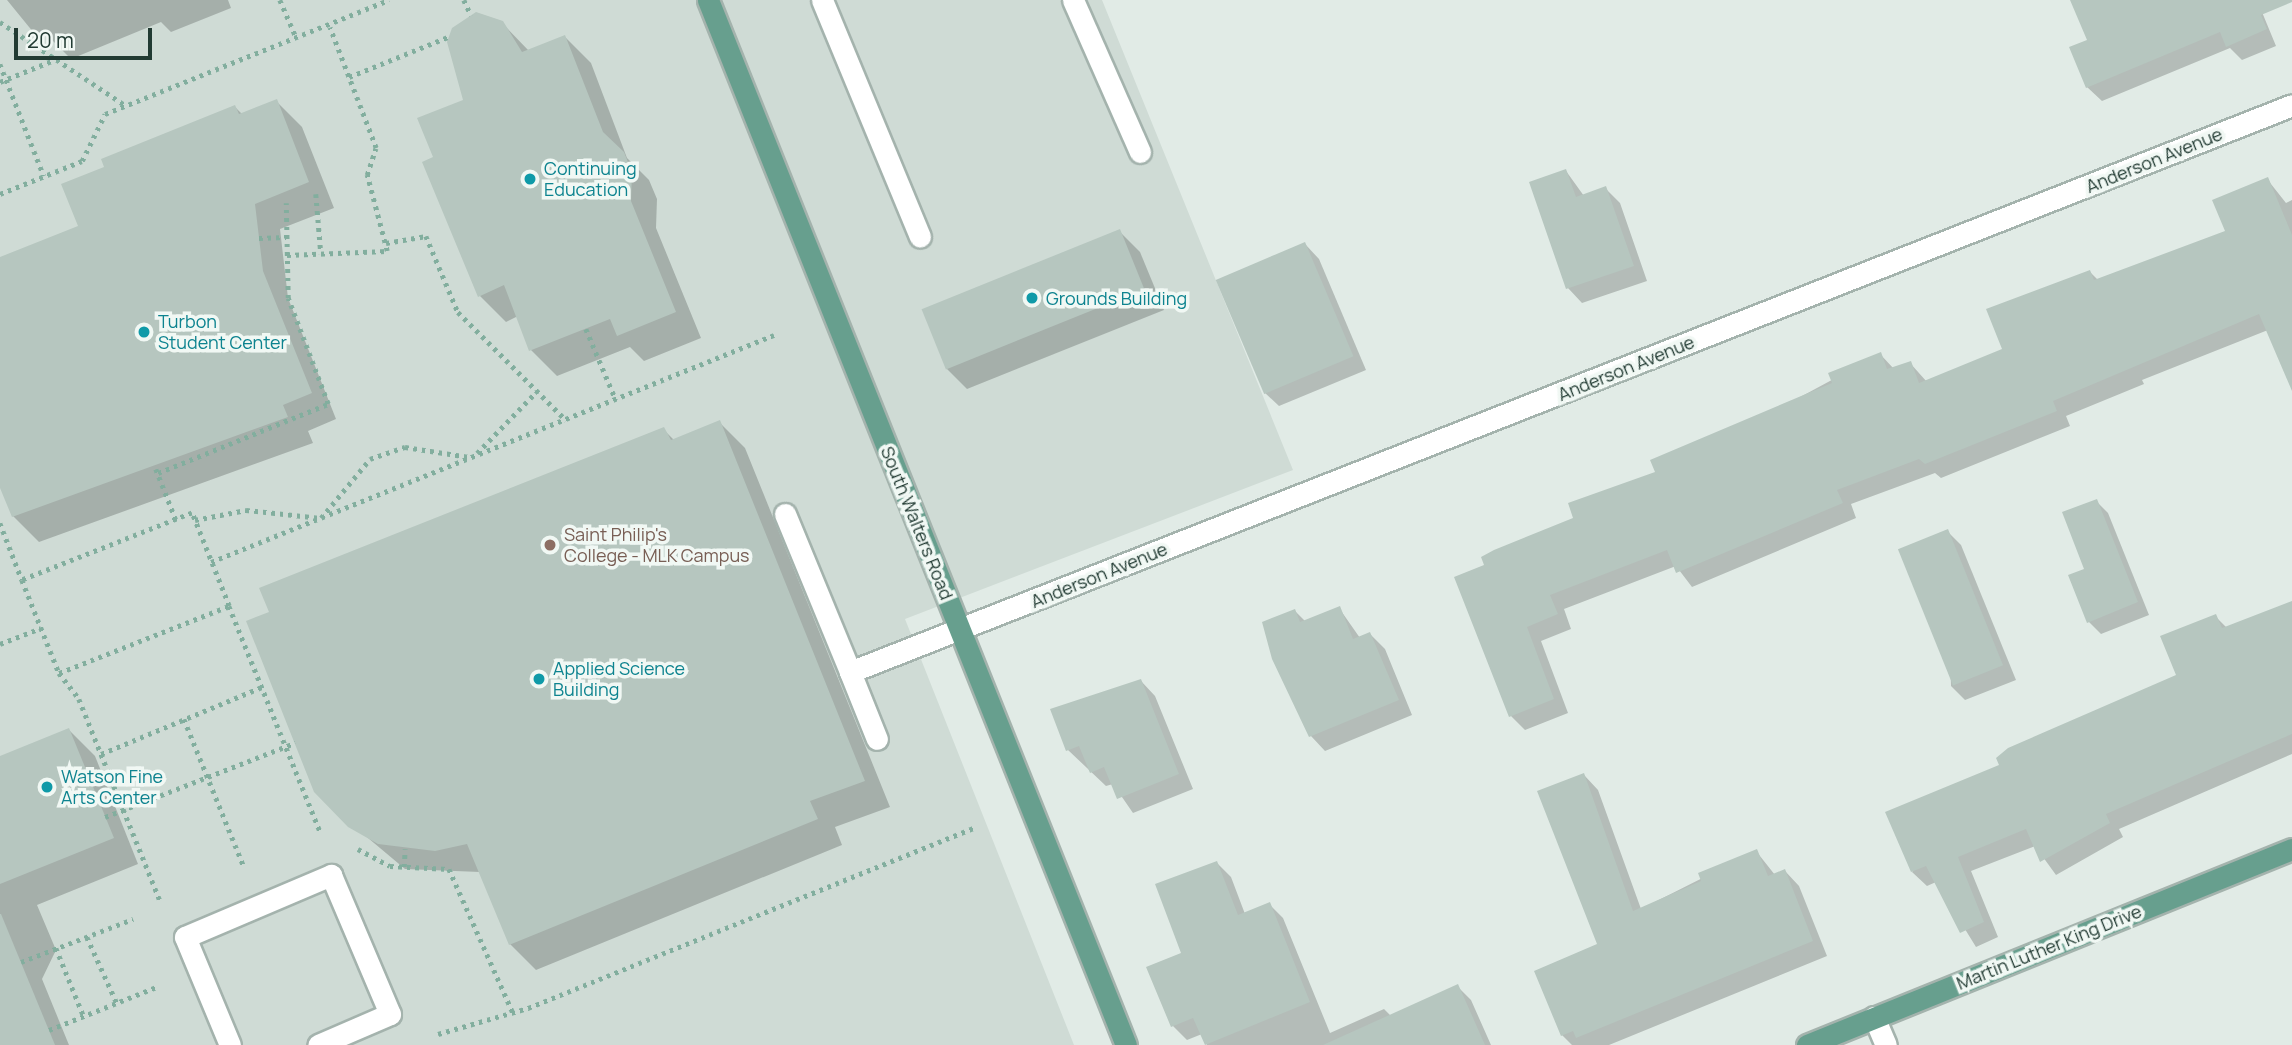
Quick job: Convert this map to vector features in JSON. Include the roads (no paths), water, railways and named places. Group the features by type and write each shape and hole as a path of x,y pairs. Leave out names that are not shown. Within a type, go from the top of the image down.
{"main road":[{"name":"South Walters Road","path":"708,0 1126,1045"},
{"name":"Martin Luther King Drive","path":"1807,1045 2292,849"}],"street":[{"path":"822,0 920,237"},
{"path":"1073,0 1140,152"},
{"name":"Anderson Avenue","path":"850,672 2292,105"},
{"path":"785,514 877,738"},
{"path":"230,1045 185,937 331,875 390,1014 317,1045"},
{"path":"1874,1017 1886,1045"}],"place":[{"name":"Continuing Education","path":"530,179"},
{"name":"Grounds Building","path":"1032,298"},
{"name":"Turbon Student Center","path":"144,332"},
{"name":"Saint Philip's College - MLK Campus","path":"550,545"},
{"name":"Applied Science Building","path":"539,679"},
{"name":"Watson Fine Arts Center","path":"47,787"}]}
